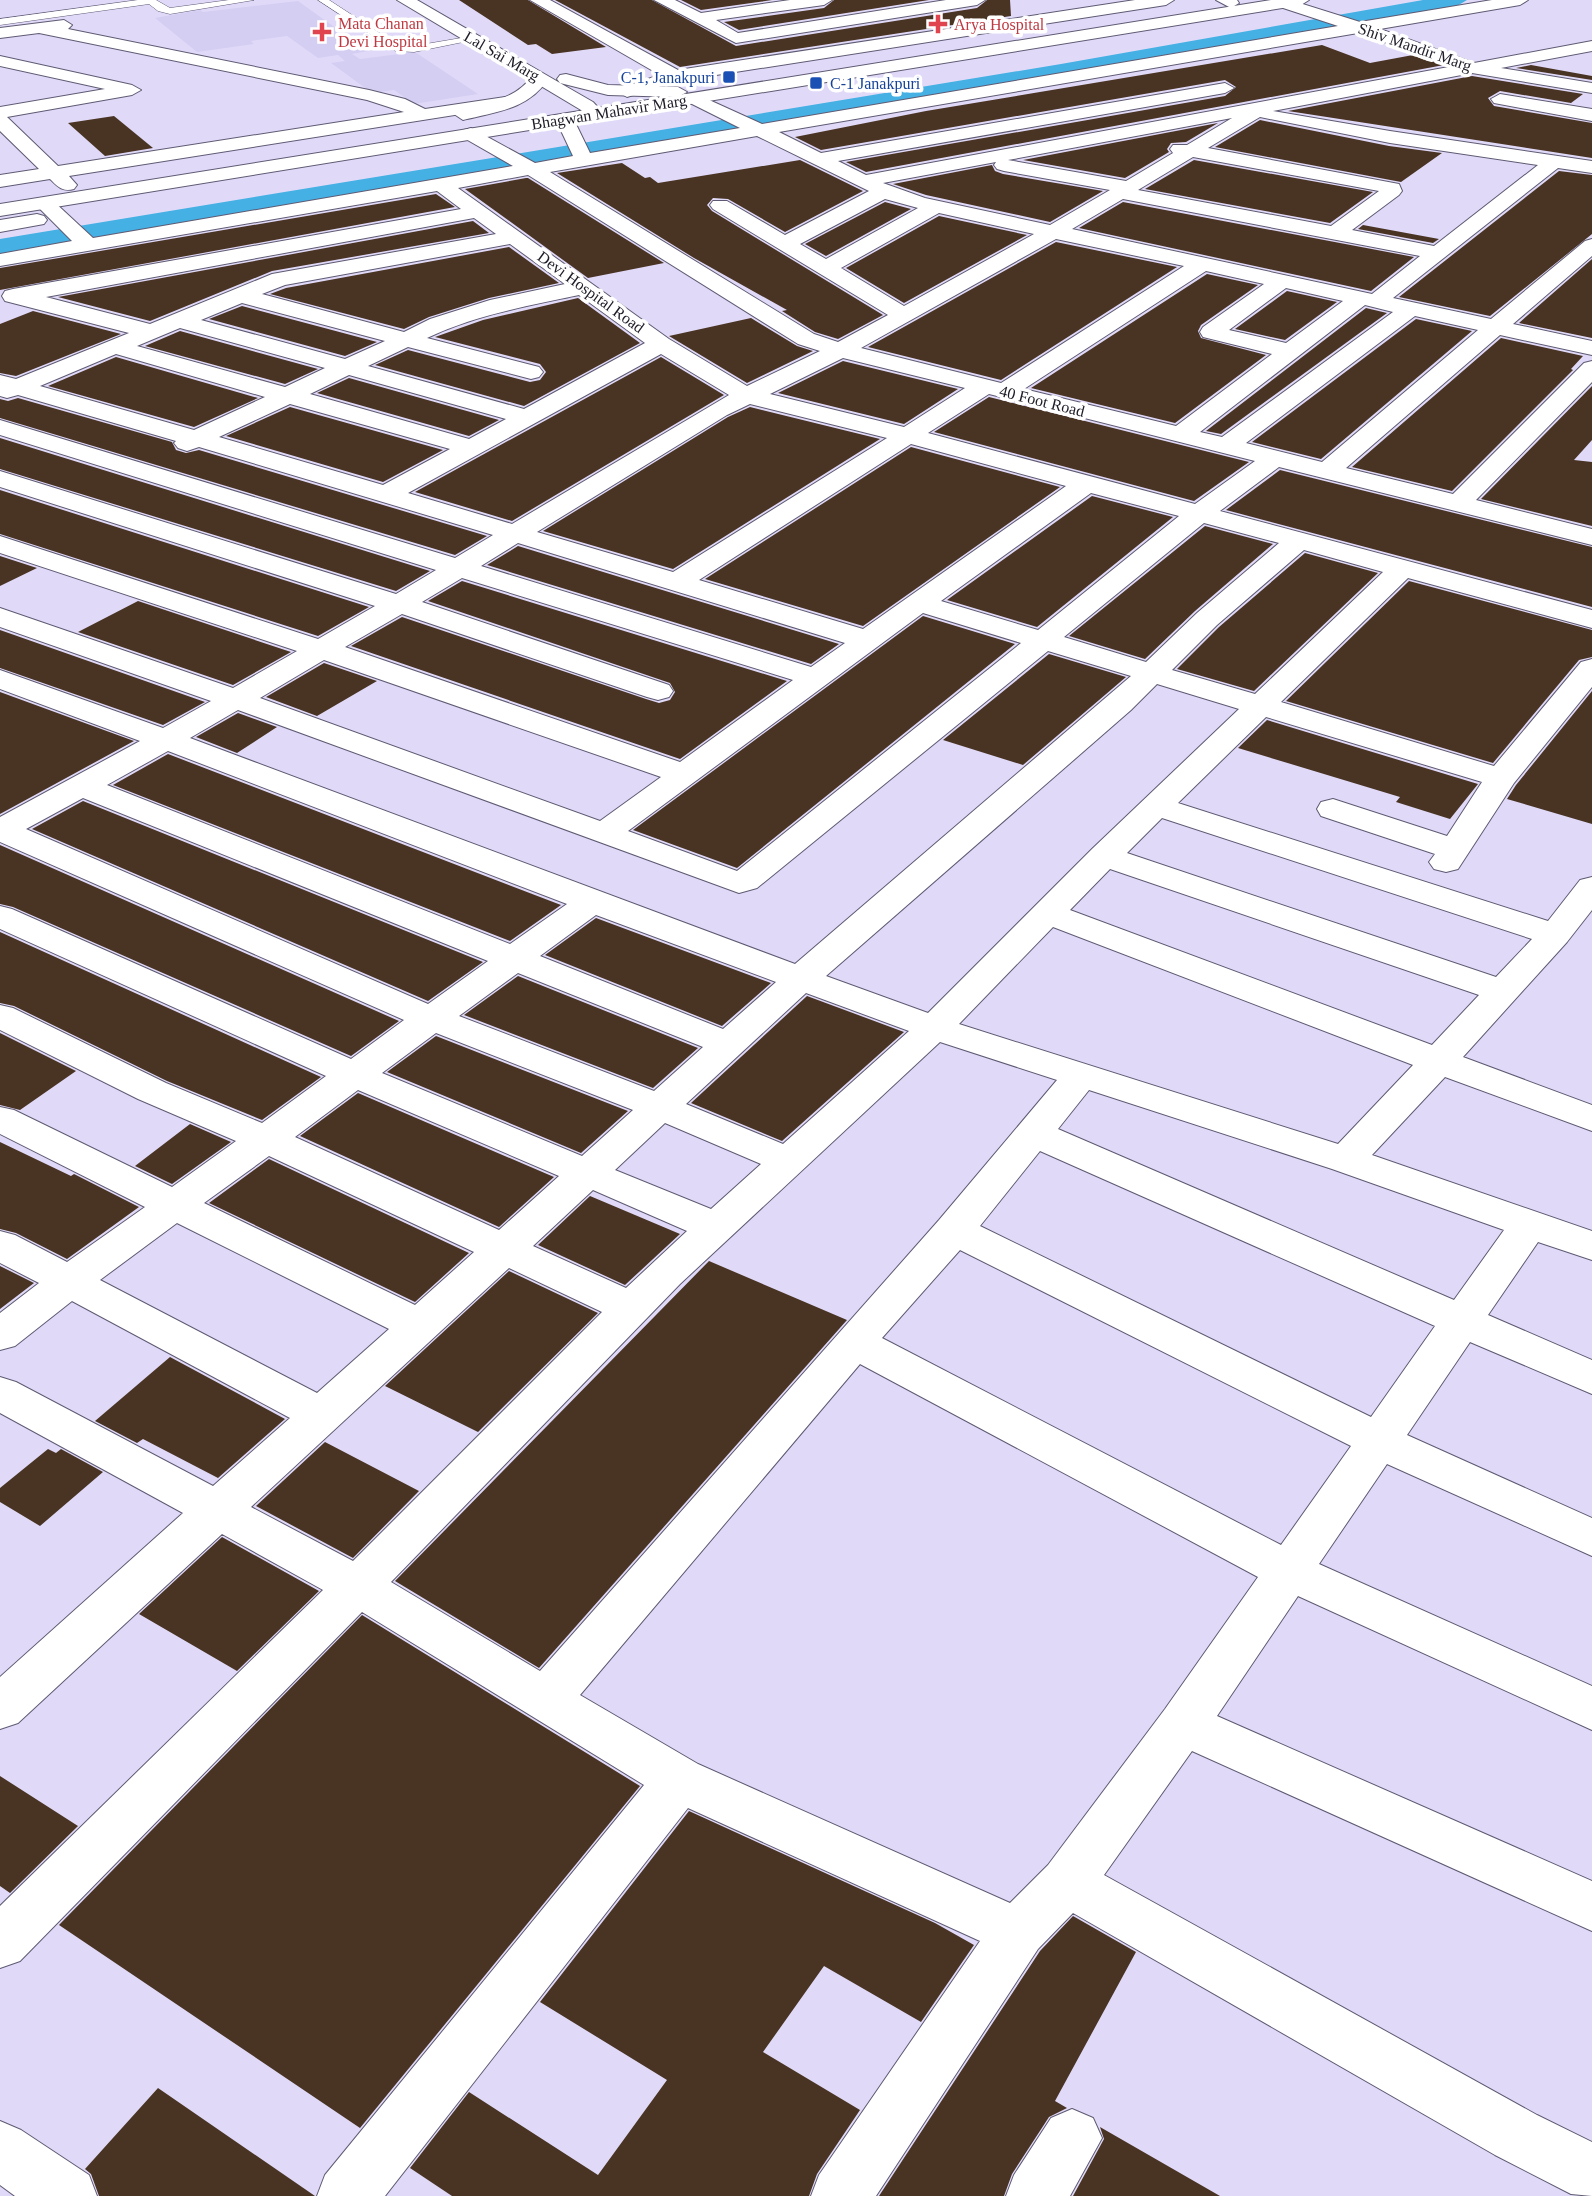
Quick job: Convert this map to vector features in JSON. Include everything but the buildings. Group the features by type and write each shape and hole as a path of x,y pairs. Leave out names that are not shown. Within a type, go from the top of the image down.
{"street":[{"name":"Lal Sai Marg","path":"405,0 540,78 602,109"},
{"name":"Lal Sai Marg","path":"427,0 566,79 602,109"},
{"path":"538,0 676,84"},
{"path":"662,0 736,38 977,0"},
{"path":"699,18 824,0"},
{"path":"566,79 627,92 1166,0"},
{"path":"0,260 74,244 1520,0"},
{"name":"Bhagwan Mahavir Marg","path":"0,210 37,213 478,133 559,130 602,109 676,84 1234,1"},
{"name":"Bhagwan Mahavir Marg","path":"0,198 325,147 602,109 696,99 1292,2"},
{"name":"Shiv Mandir Marg","path":"1292,2 1326,17 1431,51 1475,69 1592,88"},
{"path":"0,33 105,19"},
{"path":"0,45 44,29 369,95 399,103 421,114"},
{"path":"0,830 165,740 399,604 745,395 840,350 904,315 1051,233 1222,132 1309,99 1592,46"},
{"path":"1390,58 1431,51"},
{"path":"0,61 132,90 0,113"},
{"path":"325,147 512,101 535,88 540,78"},
{"path":"1401,82 1453,91"},
{"path":"817,159 1245,84"},
{"path":"1479,96 1592,115"},
{"path":"696,99 884,191 935,207 1592,348"},
{"path":"1309,99 1364,107"},
{"path":"0,181 512,101"},
{"path":"863,181 1113,136 1249,120 1390,137 1592,167"},
{"path":"0,121 70,187"},
{"path":"555,163 559,130"},
{"name":"40 Foot Road","path":"478,133 504,147 555,163 782,326 806,338 840,350 994,389 1592,537"},
{"path":"1113,136 1392,188 1392,191 1334,234"},
{"path":"978,160 1438,253"},
{"path":"1180,435 1290,351 1438,253 1555,161"},
{"path":"1529,183 1554,187"},
{"name":"Devi Hospital Road","path":"440,184 661,344 745,395 906,435 1592,619"},
{"path":"784,244 884,191"},
{"path":"720,205 904,315"},
{"path":"824,268 935,207"},
{"path":"149,331 13,296 476,212"},
{"path":"37,213 74,244"},
{"path":"0,226 37,213 63,220 74,244"},
{"path":"5,388 149,331 180,310 208,307 296,275 515,237"},
{"path":"1327,471 1592,245"},
{"path":"675,583 906,435 994,389 1201,265"},
{"path":"106,279 157,293"},
{"path":"1281,282 1211,332 1290,351"},
{"path":"135,468 404,339 465,314 584,287"},
{"path":"238,295 531,372"},
{"path":"0,306 23,297"},
{"path":"180,310 347,366 526,417"},
{"path":"1226,446 1409,310"},
{"path":"385,495 661,344"},
{"path":"112,346 471,447"},
{"path":"1458,504 1592,368"},
{"path":"5,388 197,439 867,640"},
{"path":"0,427 816,678"},
{"path":"0,617 236,699 606,833 732,882 745,881 1199,514 1275,458"},
{"path":"0,479 399,604 658,691"},
{"path":"606,833 867,640 1086,484"},
{"path":"0,1708 800,979 1120,704 1207,619 1298,541"},
{"path":"0,544 321,649 683,774"},
{"path":"0,1943 358,1586 631,1308 934,1028 1104,856 1402,569"},
{"path":"919,603 1501,778"},
{"path":"1333,809 1450,856 1501,778 1592,668"},
{"path":"6,686 165,740 934,1028 1346,1160 1592,1246"},
{"path":"81,786 729,1044"},
{"path":"1156,807 1572,925"},
{"path":"0,830 432,1018 660,1107 789,1161"},
{"path":"1104,856 1502,991"},
{"path":"1346,1160 1502,991 1572,925 1592,887"},
{"path":"0,1335 592,902"},
{"path":"1047,914 1592,1119"},
{"path":"0,916 355,1075 716,1227"},
{"path":"0,1017 152,1091 266,1139 631,1308"},
{"path":"546,1699 954,1230 1080,1076"},
{"path":"0,1119 419,1326"},
{"path":"1034,1133 1592,1378"},
{"path":"841,2196 1018,1932 1067,1882 1183,1724 1529,1224"},
{"path":"954,1230 1377,1440 1592,1538"},
{"path":"0,1245 322,1415"},
{"path":"854,1342 1288,1571 1592,1709"},
{"path":"0,1393 358,1586 679,1780 1018,1932"},
{"path":"1183,1724 1592,1907"},
{"path":"347,2196 679,1780"},
{"path":"1067,1882 1516,2135 1592,2173"},
{"path":"1036,2196 1072,2138"},
{"path":"0,2150 67,2196"}],"lane":[{"path":"0,12 85,0"},
{"path":"0,22 150,1 161,9 170,11 249,0"},
{"path":"323,0 396,48 414,49 473,39"}],"shaded area":[{"path":"298,1 368,51 352,54 360,59 415,52 478,94 414,104 394,90 372,93 331,63 345,61 338,55 318,58 287,36 251,41 254,44 197,52 155,18 200,10 203,12"}],"waterway":[{"path":"0,247 1061,70 1457,0"}],"place":[{"name":"Arya Hospital","path":"938,24"},
{"name":"Mata Chanan Devi Hospital","path":"322,32"},
{"name":"C-1, Janakpuri","path":"729,77"},
{"name":"C-1 Janakpuri","path":"816,83"}]}
